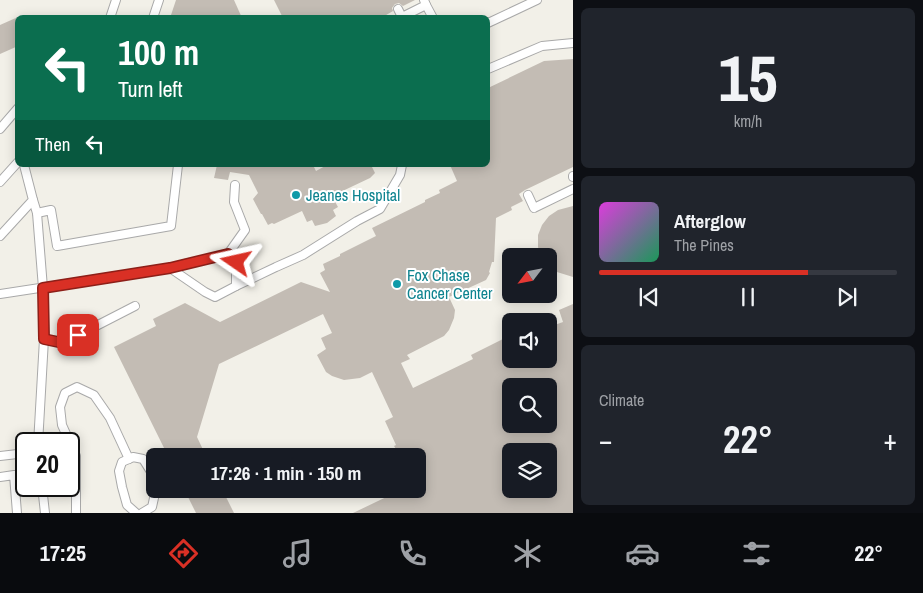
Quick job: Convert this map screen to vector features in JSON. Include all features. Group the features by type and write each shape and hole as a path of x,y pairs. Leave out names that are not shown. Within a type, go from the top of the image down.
{"lane":[{"path":"111,15 116,0"},
{"path":"154,15 159,0"},
{"path":"490,22 537,0"},
{"path":"405,15 425,2 432,15"},
{"path":"398,8 401,15"},
{"path":"490,68 542,46 573,44"},
{"path":"0,128 15,111"},
{"path":"0,182 15,165"},
{"path":"25,167 37,213 43,288 44,339 39,432"},
{"path":"37,213 51,210 56,246 171,226 178,167"},
{"path":"170,268 215,297 303,255 380,209 400,175 402,167"},
{"path":"0,294 170,268 228,254 245,230 234,202 235,185"},
{"path":"528,195 534,208 573,189"},
{"path":"0,236 33,200"},
{"path":"228,254 236,262 236,286"},
{"path":"44,339 63,343 135,306"},
{"path":"76,513 76,456 62,426 60,407 65,393 77,387 94,395 110,418 129,459"},
{"path":"0,456 15,454"},
{"path":"136,513 127,505 119,471 122,462 133,457 143,459 146,464"},
{"path":"0,477 14,475 17,513"},
{"path":"43,497 45,513"},
{"path":"142,513 152,507 154,498"}],"building":[{"path":"176,0 234,0 241,15 171,15"},
{"path":"274,0 415,0 403,6 399,3 395,4 392,8 393,11 386,15 282,15"},
{"path":"15,18 15,47 0,54 0,25"},
{"name":"Fox Chase Cancer Center","path":"573,59 573,167 525,190 519,194 523,201 511,207 512,210 496,218 494,262 492,262 490,273 486,280 449,297 455,310 449,330 444,336 407,355 410,359 401,363 413,388 473,359 471,355 502,340 502,368 557,368 557,324 563,322 559,310 573,304 573,513 353,513 384,498 426,498 426,448 395,448 394,446 396,445 385,421 393,417 372,372 360,378 344,380 326,372 317,355 326,349 321,338 332,333 323,314 219,364 197,437 202,448 164,448 114,347 156,326 153,319 185,303 220,322 301,282 330,292 320,273 325,270 323,264 376,236 372,228 425,202 425,200 440,193 439,190 457,181 451,167 490,167 490,87 544,61"},
{"name":"Jeanes Hospital","path":"217,167 314,167 316,171 323,167 372,167 375,173 370,178 332,196 338,207 333,210 336,216 327,223 315,226 312,220 307,222 302,211 268,225 253,199 258,193 249,175 230,172 228,180 214,178"},
{"path":"573,206 573,277 558,272 558,248 538,247 538,235 542,225 549,216 558,210"},
{"path":"188,498 226,498 234,513 196,513"}],"place":[{"name":"Jeanes Hospital","path":"296,195"},
{"name":"Fox Chase Cancer Center","path":"397,284"}],"route":[{"path":"78,335 63,343 44,339 43,288 170,268 228,254 236,262"}]}
